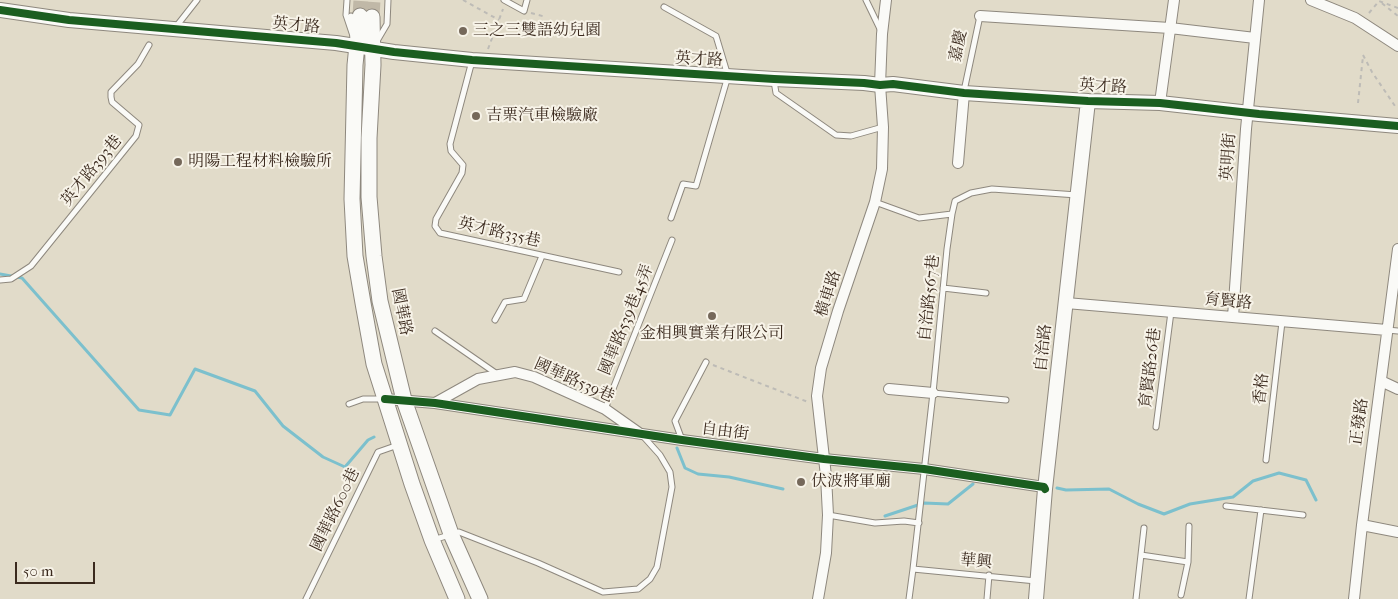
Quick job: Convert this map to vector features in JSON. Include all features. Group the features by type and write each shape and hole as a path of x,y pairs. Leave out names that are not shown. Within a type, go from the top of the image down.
{"main road":[{"name":"國華路","path":"457,599 432,540 374,364 355,256 352,179 357,46 366,17 373,48 369,197 380,301 404,400 451,534 480,599"}],"street":[{"name":"橫車路","path":"818,599 826,553 828,515 817,396 821,368 875,202 882,169 883,126 880,85 882,34 886,0"},
{"path":"1160,103 1174,0"},
{"name":"英明街","path":"1233,317 1248,113 1260,0"},
{"path":"1312,0 1355,18 1398,46"},
{"name":"英才路","path":"0,10 70,20 357,46 472,60 774,80 892,84 964,93 1088,101 1160,103 1398,126"},
{"name":"嘉慶","path":"980,16 1170,28 1255,38"},
{"path":"958,163 964,93"},
{"name":"自治路","path":"1036,599 1045,488 1088,101"},
{"name":"正發路","path":"1354,599 1398,249"},
{"name":"育賢路","path":"1066,302 1387,330"},
{"name":"國華路539巷","path":"435,403 478,379 515,372 534,377 606,409 642,434"},
{"path":"1381,381 1398,388"},
{"path":"889,388 933,393"},
{"name":"自由街","path":"385,400 435,403 682,440 824,459 924,469 1045,488"},
{"path":"1362,524 1398,532"}],"lane":[{"path":"173,30 197,0"},
{"path":"347,0 346,16 357,46"},
{"path":"373,48 387,24 388,0"},
{"path":"866,0 882,34"},
{"path":"505,1 524,11 527,2"},
{"path":"664,7 716,36 728,76 696,186 683,184 671,218"},
{"name":"嘉慶","path":"964,93 980,16"},
{"name":"英才路393巷","path":"0,280 11,278 31,266 136,136 139,126 112,102 110,97 111,92 138,64 149,45"},
{"name":"英才路335巷","path":"472,60 450,144 451,151 463,165 462,173 436,219 435,226 440,233 619,272"},
{"path":"774,80 776,94 836,135 851,136 883,126"},
{"name":"自治路567巷","path":"918,523 943,288 955,201 971,193 992,189 1079,195"},
{"path":"875,202 920,218 952,214"},
{"name":"國華路539巷45弄","path":"606,409 672,240"},
{"path":"495,320 505,302 524,300 542,256"},
{"path":"943,288 986,293"},
{"name":"育賢路26巷","path":"1156,427 1171,312"},
{"name":"香格","path":"1266,460 1282,322"},
{"path":"1387,330 1398,331"},
{"path":"435,331 497,375"},
{"path":"682,440 675,421 706,362"},
{"path":"933,393 1006,400"},
{"path":"349,404 363,399 385,400"},
{"path":"432,540 458,532 538,563 603,592 638,589 650,579 657,567 672,487 670,472 660,454 642,434"},
{"name":"國華路600巷","path":"306,599 378,452 400,444"},
{"path":"1226,506 1304,516"},
{"path":"1249,599 1261,510"},
{"path":"828,515 875,523 904,521 918,523 909,599"},
{"path":"1181,594 1188,562 1189,526"},
{"path":"1136,599 1144,528"},
{"path":"1141,555 1188,562"},
{"name":"華興","path":"913,569 1036,581"},
{"path":"987,599 989,576"}],"path":[{"path":"464,0 499,20"},
{"path":"488,49 505,1"},
{"path":"1379,1 1398,8"},
{"path":"1369,13 1379,1"},
{"path":"1379,1 1398,16"},
{"path":"524,11 546,17"},
{"path":"1358,104 1363,55 1395,106"},
{"path":"706,362 818,405"}],"waterway":[{"path":"0,274 22,278 139,410 170,415 195,369 255,391 283,426 323,457 345,467 368,440 374,437"},
{"path":"677,448 685,468 698,474 729,477 783,489"},
{"path":"1057,488 1066,490 1109,489 1138,504 1164,514 1190,504 1233,497 1253,481 1279,473 1306,480 1316,500"},
{"path":"885,516 924,503 948,504 973,484"}],"tunnel":[{"path":"360,16 361,0"},
{"path":"372,17 373,0"}],"cycle path":[{"path":"0,10 69,20 336,43 394,52 472,60 774,79 880,85 893,84 964,93 1088,101 1160,103 1398,126"},
{"path":"385,399 435,403 824,459 924,469 1044,487 1045,489"}],"place":[{"name":"三之三雙語幼兒園","path":"463,31"},
{"name":"吉栗汽車檢驗廠","path":"476,116"},
{"name":"明陽工程材料檢驗所","path":"178,162"},
{"name":"金相興實業有限公司","path":"712,316"},
{"name":"伏波將軍廟","path":"801,482"}]}
